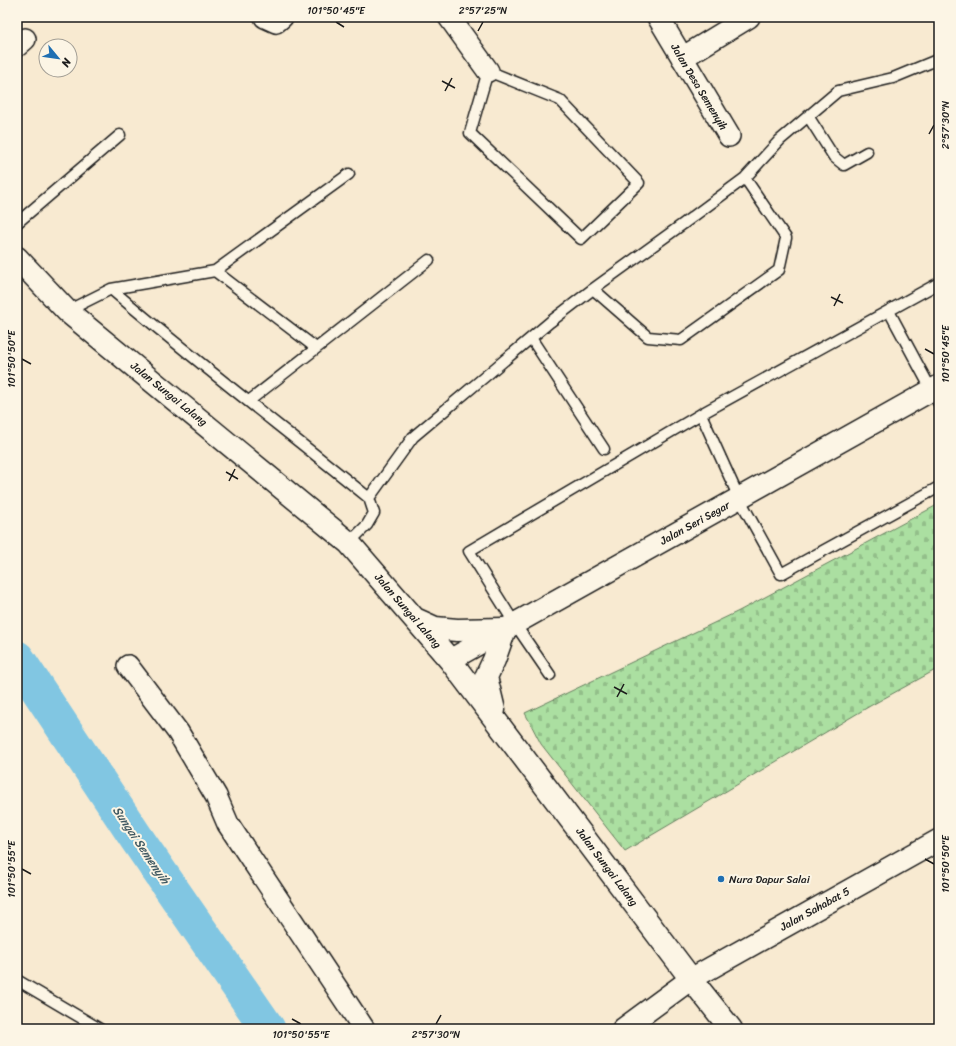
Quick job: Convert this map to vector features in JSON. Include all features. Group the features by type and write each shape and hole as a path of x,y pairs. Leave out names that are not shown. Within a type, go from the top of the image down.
{"street":[{"path":"449,17 488,71"},
{"name":"Jalan Desa Semenyih","path":"658,17 729,136"},
{"path":"682,58 749,17"},
{"name":"Jalan Sungai Lalang","path":"17,258 67,310 349,543 450,660 691,979 731,1029"},
{"name":"Jalan Seri Segar","path":"450,660 740,498 936,393"},
{"path":"414,618 435,628 457,630 510,626 486,677 498,722"},
{"path":"128,666 178,732 216,796 228,824 364,1029"},
{"name":"Jalan Sahabat 5","path":"623,1029 691,979 939,840"}],"lane":[{"path":"369,498 413,437 593,289 745,178 780,140 838,91 893,78 939,59"},
{"path":"488,71 560,100 639,183 581,239 470,134 488,71"},
{"path":"808,116 834,158 844,164 866,152"},
{"path":"17,223 120,135"},
{"path":"67,310 111,289 215,271 349,174"},
{"path":"593,289 648,337 681,340 779,270 786,238 745,178"},
{"path":"249,400 429,260"},
{"path":"215,271 316,348"},
{"path":"550,675 510,626 469,551 701,414 939,283"},
{"path":"111,289 165,335 249,400 369,498 374,513 367,525 349,543"},
{"path":"889,311 936,393"},
{"path":"532,338 604,450"},
{"path":"701,414 740,498 781,574 939,487"},
{"path":"17,980 100,1029"}],"green space":[{"path":"939,504 939,668 870,706 625,851 541,744 525,713 739,611"}],"waterway":[{"name":"Sungai Semenyih","path":"17,658 137,839 268,1029"}],"place":[{"name":"Nura Dapur Salai","path":"721,879"}]}
